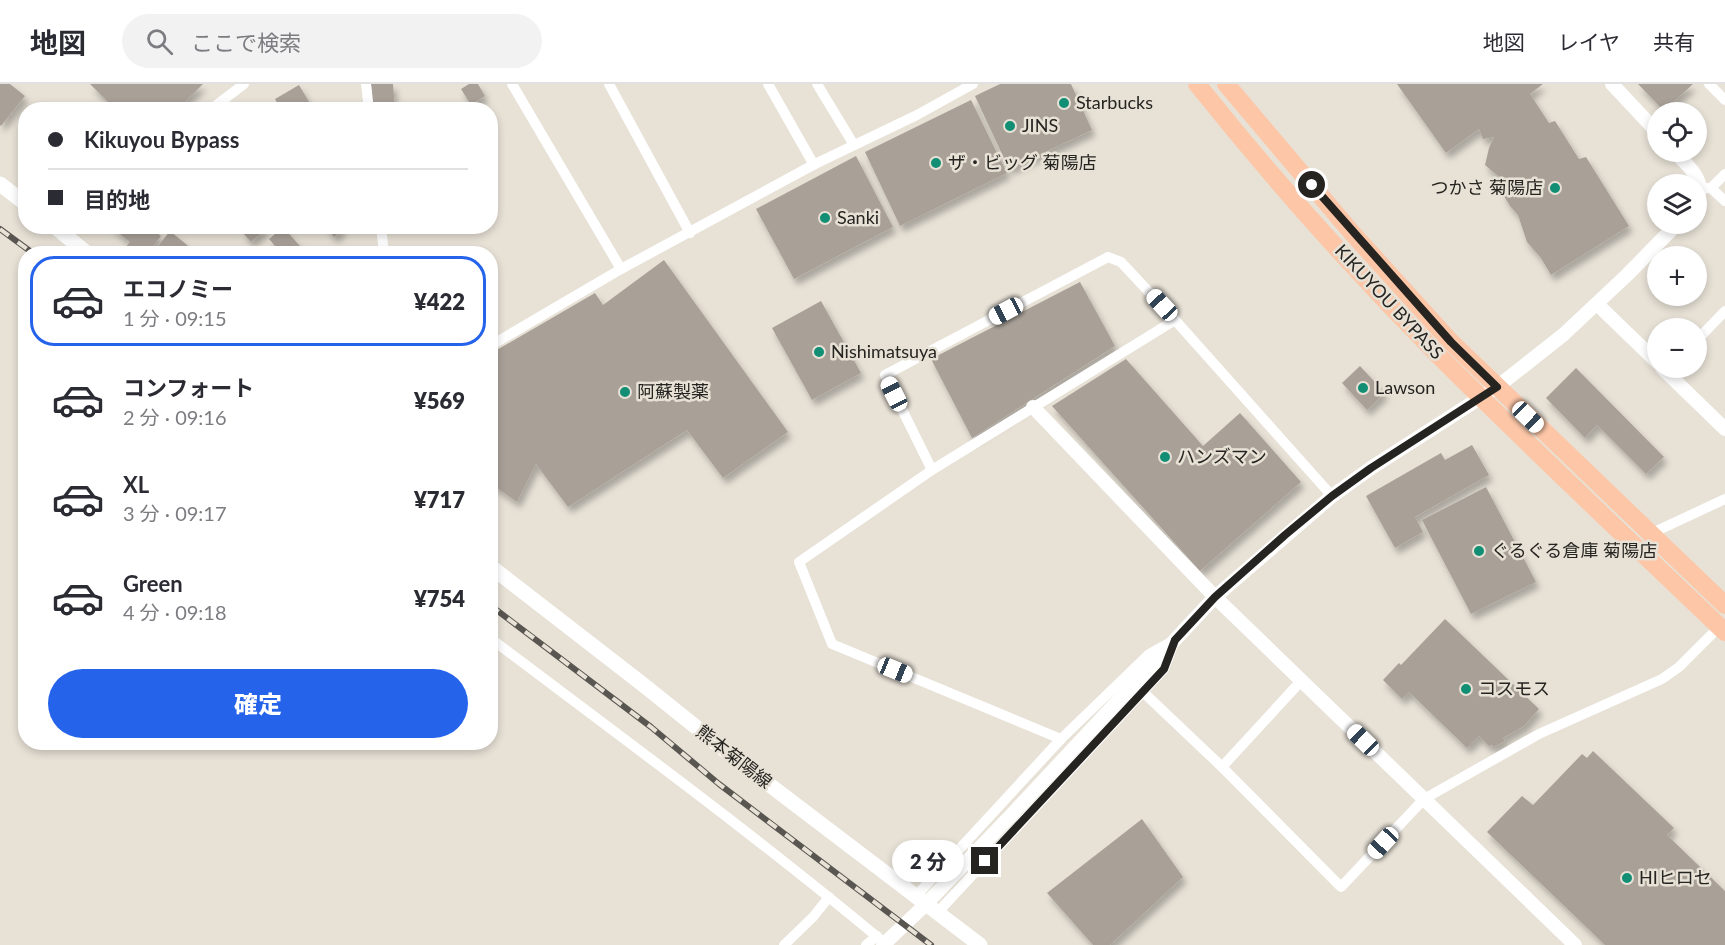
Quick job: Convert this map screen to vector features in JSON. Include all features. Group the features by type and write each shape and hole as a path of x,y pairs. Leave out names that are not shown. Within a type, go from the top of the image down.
{"highway":[{"name":"KIKUYOU BYPASS","path":"1197,84 1334,244 1437,354 1722,629"},
{"name":"KIKUYOU BYPASS","path":"1226,84 1360,242 1451,342 1725,604"}],"main road":[{"path":"0,184 18,198"},
{"path":"64,234 78,246"},
{"name":"熊本菊陽線","path":"498,572 746,767 980,945"}],"street":[{"path":"220,102 244,84"},
{"path":"366,84 368,102"},
{"path":"512,84 621,269"},
{"path":"609,84 690,233"},
{"path":"768,84 814,165"},
{"path":"817,84 854,146"},
{"path":"498,341 621,269 814,165 917,115 974,84"},
{"path":"1612,84 1647,121"},
{"path":"1708,84 1725,100"},
{"path":"1684,162 1696,174"},
{"path":"1707,187 1725,174"},
{"path":"1707,189 1725,201"},
{"path":"866,945 882,942 924,906 1215,597 1332,496 1371,468 1497,387 1563,335 1667,234"},
{"path":"932,470 885,375 1108,257 1121,262 1332,496"},
{"path":"1597,304 1647,352"},
{"path":"1707,330 1725,311"},
{"path":"1061,739 832,644 799,562 932,470 1175,320"},
{"path":"1674,378 1725,429"},
{"path":"1033,407 1215,597 1575,945"},
{"path":"1650,534 1725,499"},
{"path":"1143,692 1222,767 1341,887 1424,800 1539,734 1662,679 1679,668 1722,629"},
{"path":"916,896 1061,739 1149,654 1175,640"},
{"path":"938,912 1164,669 1175,640"},
{"path":"498,644 829,897 882,942"},
{"path":"1222,767 1301,681"},
{"path":"784,945 813,917 829,897"}],"building":[{"path":"0,84 10,84 25,96 0,125"},
{"path":"90,84 203,84 185,102 108,102"},
{"path":"371,84 393,84 394,102 372,102"},
{"path":"469,84 478,84 485,96 476,102 469,102 461,89"},
{"path":"1000,84 1071,84 1092,130 1009,169 975,96"},
{"name":"つかさ 菊陽店","path":"1397,84 1543,84 1530,94 1549,123 1555,121 1579,159 1586,157 1629,226 1551,275 1541,258 1527,242 1518,215 1504,196 1503,180 1485,165 1494,137 1483,139 1479,129 1446,153"},
{"path":"1638,84 1693,84 1674,102 1655,102"},
{"path":"299,85 309,102 277,102 275,99"},
{"name":"ザ・ビッグ 菊陽店","path":"971,100 1007,173 900,226 865,152"},
{"name":"Sanki","path":"856,156 893,227 794,279 756,209"},
{"path":"120,234 158,234 161,236 153,246 127,246 130,242"},
{"path":"168,234 174,234 188,246 158,246"},
{"path":"244,234 260,234 251,242"},
{"path":"275,234 289,234 300,246 275,246 269,239"},
{"name":"阿蘇製薬","path":"664,260 788,432 723,478 687,430 568,507 536,464 517,502 498,489 498,349 595,293 603,305"},
{"path":"1080,282 1115,346 972,438 931,359"},
{"path":"821,301 861,373 812,400 772,328"},
{"path":"1126,359 1203,446 1240,413 1301,482 1200,571 1052,406"},
{"name":"Lawson","path":"1360,366 1385,393 1367,410 1342,383"},
{"path":"1576,368 1664,457 1646,474 1597,425 1585,438 1546,398"},
{"path":"1472,445 1489,475 1415,517 1423,532 1395,548 1366,496 1441,453 1445,460"},
{"name":"ぐるぐる倉庫 菊陽店","path":"1486,487 1536,582 1471,614 1422,520"},
{"path":"1445,619 1539,709 1524,726 1503,738 1505,741 1494,747 1489,746 1479,736 1467,748 1409,692 1402,699 1383,680 1399,663 1401,665"},
{"path":"1593,751 1674,828 1667,835 1725,891 1725,945 1605,945 1487,832 1522,796 1533,805 1582,754 1587,758"},
{"path":"1142,819 1183,877 1110,945 1093,945 1047,893"}],"railway":[{"path":"0,229 23,246"},
{"path":"498,611 651,727 719,784 931,945"}],"place":[{"name":"Starbucks","path":"1064,103"},
{"name":"JINS","path":"1010,126"},
{"name":"ザ・ビッグ 菊陽店","path":"936,163"},
{"name":"つかさ 菊陽店","path":"1555,188"},
{"name":"Sanki","path":"825,218"},
{"name":"Nishimatsuya","path":"819,352"},
{"name":"Lawson","path":"1363,388"},
{"name":"阿蘇製薬","path":"625,392"},
{"name":"ハンズマン","path":"1165,457"},
{"name":"ぐるぐる倉庫 菊陽店","path":"1479,551"},
{"name":"コスモス","path":"1466,689"},
{"name":"HIヒロセ","path":"1627,878"}],"route":[{"path":"985,861 1164,669 1175,640 1215,597 1332,496 1371,468 1497,387 1451,342 1312,185"}]}
